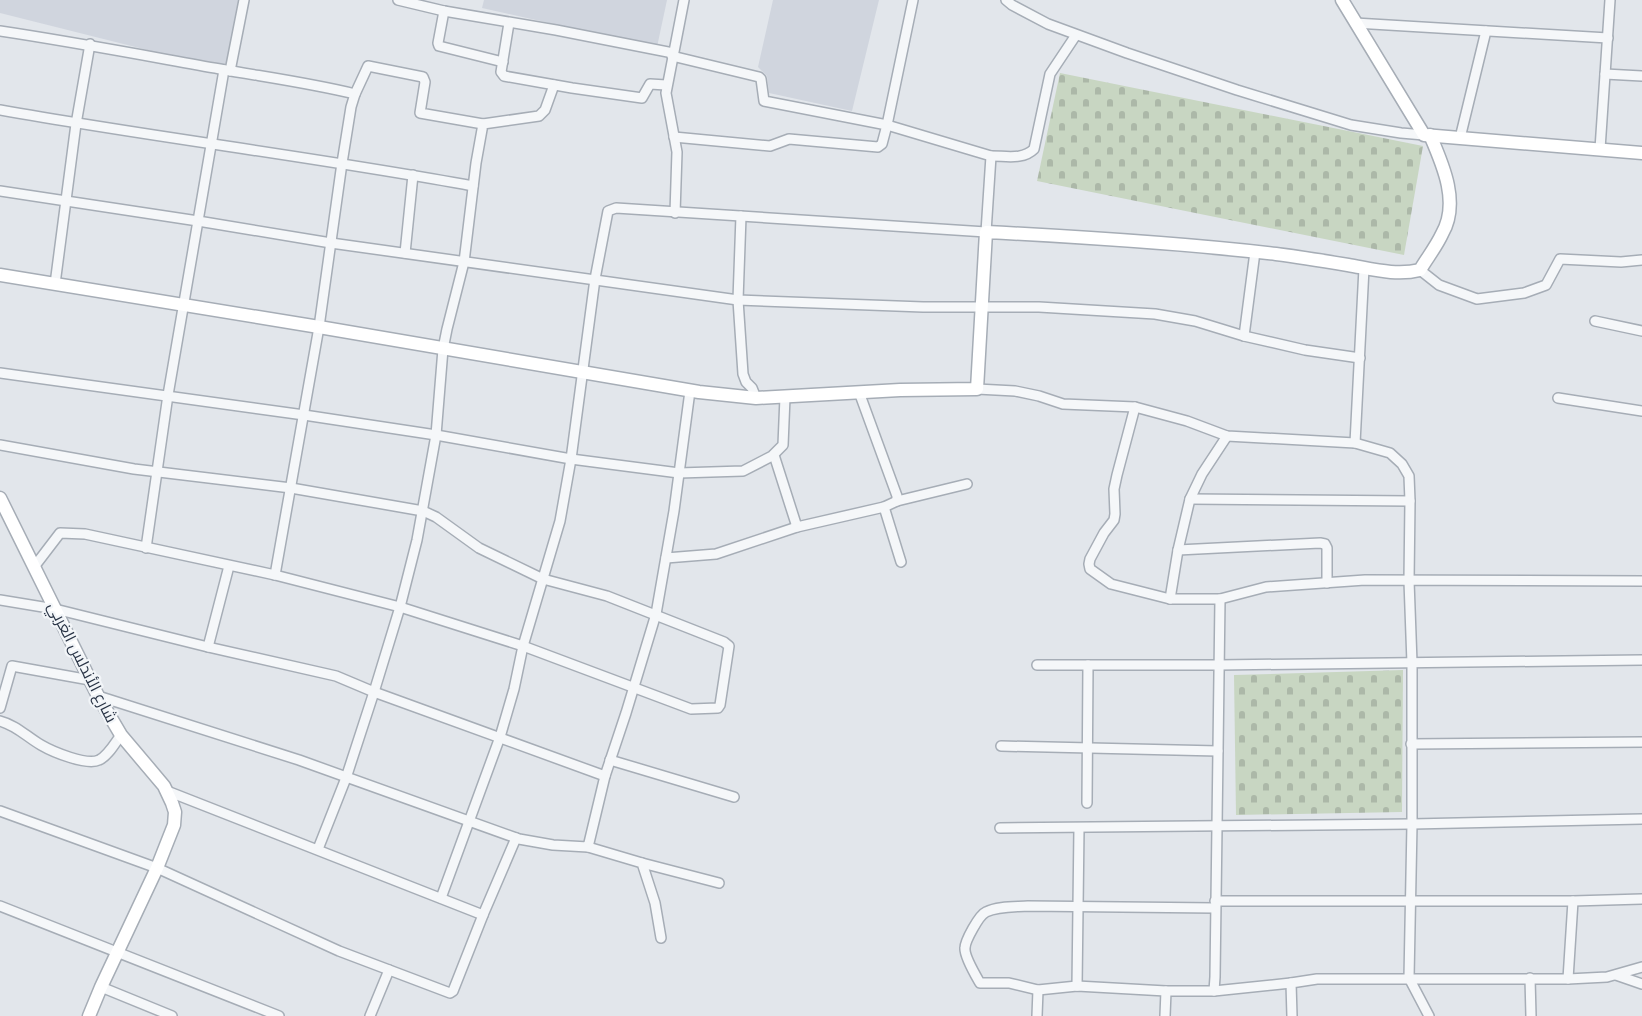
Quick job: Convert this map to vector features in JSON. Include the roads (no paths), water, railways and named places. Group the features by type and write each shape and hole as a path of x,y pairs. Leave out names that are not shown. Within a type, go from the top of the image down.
{"street":[{"path":"146,548 168,395 198,221 227,70 244,0"},
{"path":"398,0 444,11 556,30 672,54 759,77 764,101 887,125 992,156 1023,156 1034,148 1050,74 1076,35"},
{"path":"675,213 677,152 666,85 684,0"},
{"path":"674,137 770,146 789,139 878,147 882,144 887,125 913,0"},
{"path":"1005,0 1048,24 1076,35 1237,90 1351,125 1401,133 1642,153"},
{"path":"441,898 500,737 514,689 523,646 560,521 571,459 595,279 608,211 616,208 1146,243 1306,258 1389,272 1409,273 1420,270 1444,232 1450,211 1449,187 1438,153 1342,0"},
{"path":"1600,149 1610,0"},
{"path":"444,11 439,46 503,62"},
{"path":"509,23 501,72 504,76 642,98 650,84 666,85"},
{"path":"1355,23 1608,38"},
{"path":"0,31 90,44 355,94"},
{"path":"1460,138 1486,31"},
{"path":"55,284 76,124 90,44"},
{"path":"275,575 319,327 351,107 368,66 423,77 425,82 419,111 421,114 483,124 539,116 545,110 554,85"},
{"path":"1605,74 1642,76"},
{"path":"0,110 473,186"},
{"path":"318,849 346,778 374,692 400,607 417,540 436,435 443,349 464,262 483,124"},
{"path":"977,389 992,156"},
{"path":"405,253 413,175"},
{"path":"0,191 331,243 738,300 981,308 1039,306 1155,314 1195,321 1244,336 1305,350 1360,358"},
{"path":"741,216 738,300 742,374 756,398"},
{"path":"1244,336 1255,252"},
{"path":"1420,270 1439,285 1477,299 1524,292 1546,285 1560,259 1621,262 1642,260"},
{"path":"1355,443 1364,268"},
{"path":"0,275 690,391 756,398 859,392 977,389 1015,391 1039,396 1063,405 1135,407 1187,421 1227,436 1355,443 1390,453 1402,464 1409,476 1408,581 1412,663 1409,978 1429,1016"},
{"path":"1595,321 1642,332"},
{"path":"0,373 304,415 571,459 679,473 743,471 774,455 783,445 785,397"},
{"path":"588,847 605,776 656,614 690,391"},
{"path":"859,392 897,501"},
{"path":"1558,398 1642,411"},
{"path":"1135,407 1114,489 1114,520 1104,533 1089,564 1090,569 1110,584 1170,599 1220,599 1266,587 1327,582 1642,580"},
{"path":"1170,599 1190,499 1202,474 1227,436"},
{"path":"0,445 124,467 291,488 423,511 436,516 472,544 543,579 607,596 729,645 720,705 718,708 691,709 523,646 400,607 275,575 85,534 64,532 57,535 34,567"},
{"path":"774,455 797,527"},
{"path":"666,558 716,554 797,527 884,507 897,501 967,484"},
{"name":"شارع الأندلس الغربي","path":"0,498 6,520 34,567 98,696 121,735 167,791 175,812 174,825 157,868 89,1016"},
{"path":"1190,499 1410,501"},
{"path":"884,507 901,562"},
{"path":"1178,550 1320,543 1327,548 1327,582"},
{"path":"208,647 229,566"},
{"path":"1214,991 1220,599"},
{"path":"0,600 55,609 336,676 605,776"},
{"path":"1037,665 1642,660"},
{"path":"1087,803 1088,665"},
{"path":"0,708 12,666 90,680"},
{"path":"98,696 256,745 516,838 553,845 588,847 719,883"},
{"path":"0,721 14,727 42,746 87,762 95,762 103,758 121,735"},
{"path":"1411,744 1642,742"},
{"path":"1001,746 1218,751"},
{"path":"610,760 734,797"},
{"path":"167,791 483,915"},
{"path":"0,811 157,868 339,951 452,993 516,838"},
{"path":"1000,828 1642,819"},
{"path":"1077,986 1079,828"},
{"path":"642,863 655,903 661,938"},
{"path":"1642,899 1029,906 986,912 976,921 964,948 982,984 1009,983 1038,990 1077,986 1214,991 1317,979 1568,979 1607,977 1642,967"},
{"path":"1568,979 1573,901"},
{"path":"0,906 279,1016"},
{"path":"370,1016 389,970"},
{"path":"1616,975 1642,984"},
{"path":"1530,978 1531,1016"},
{"path":"1291,983 1292,1016"},
{"path":"101,987 172,1016"},
{"path":"1037,1016 1038,990"},
{"path":"1165,1016 1166,991"}]}
